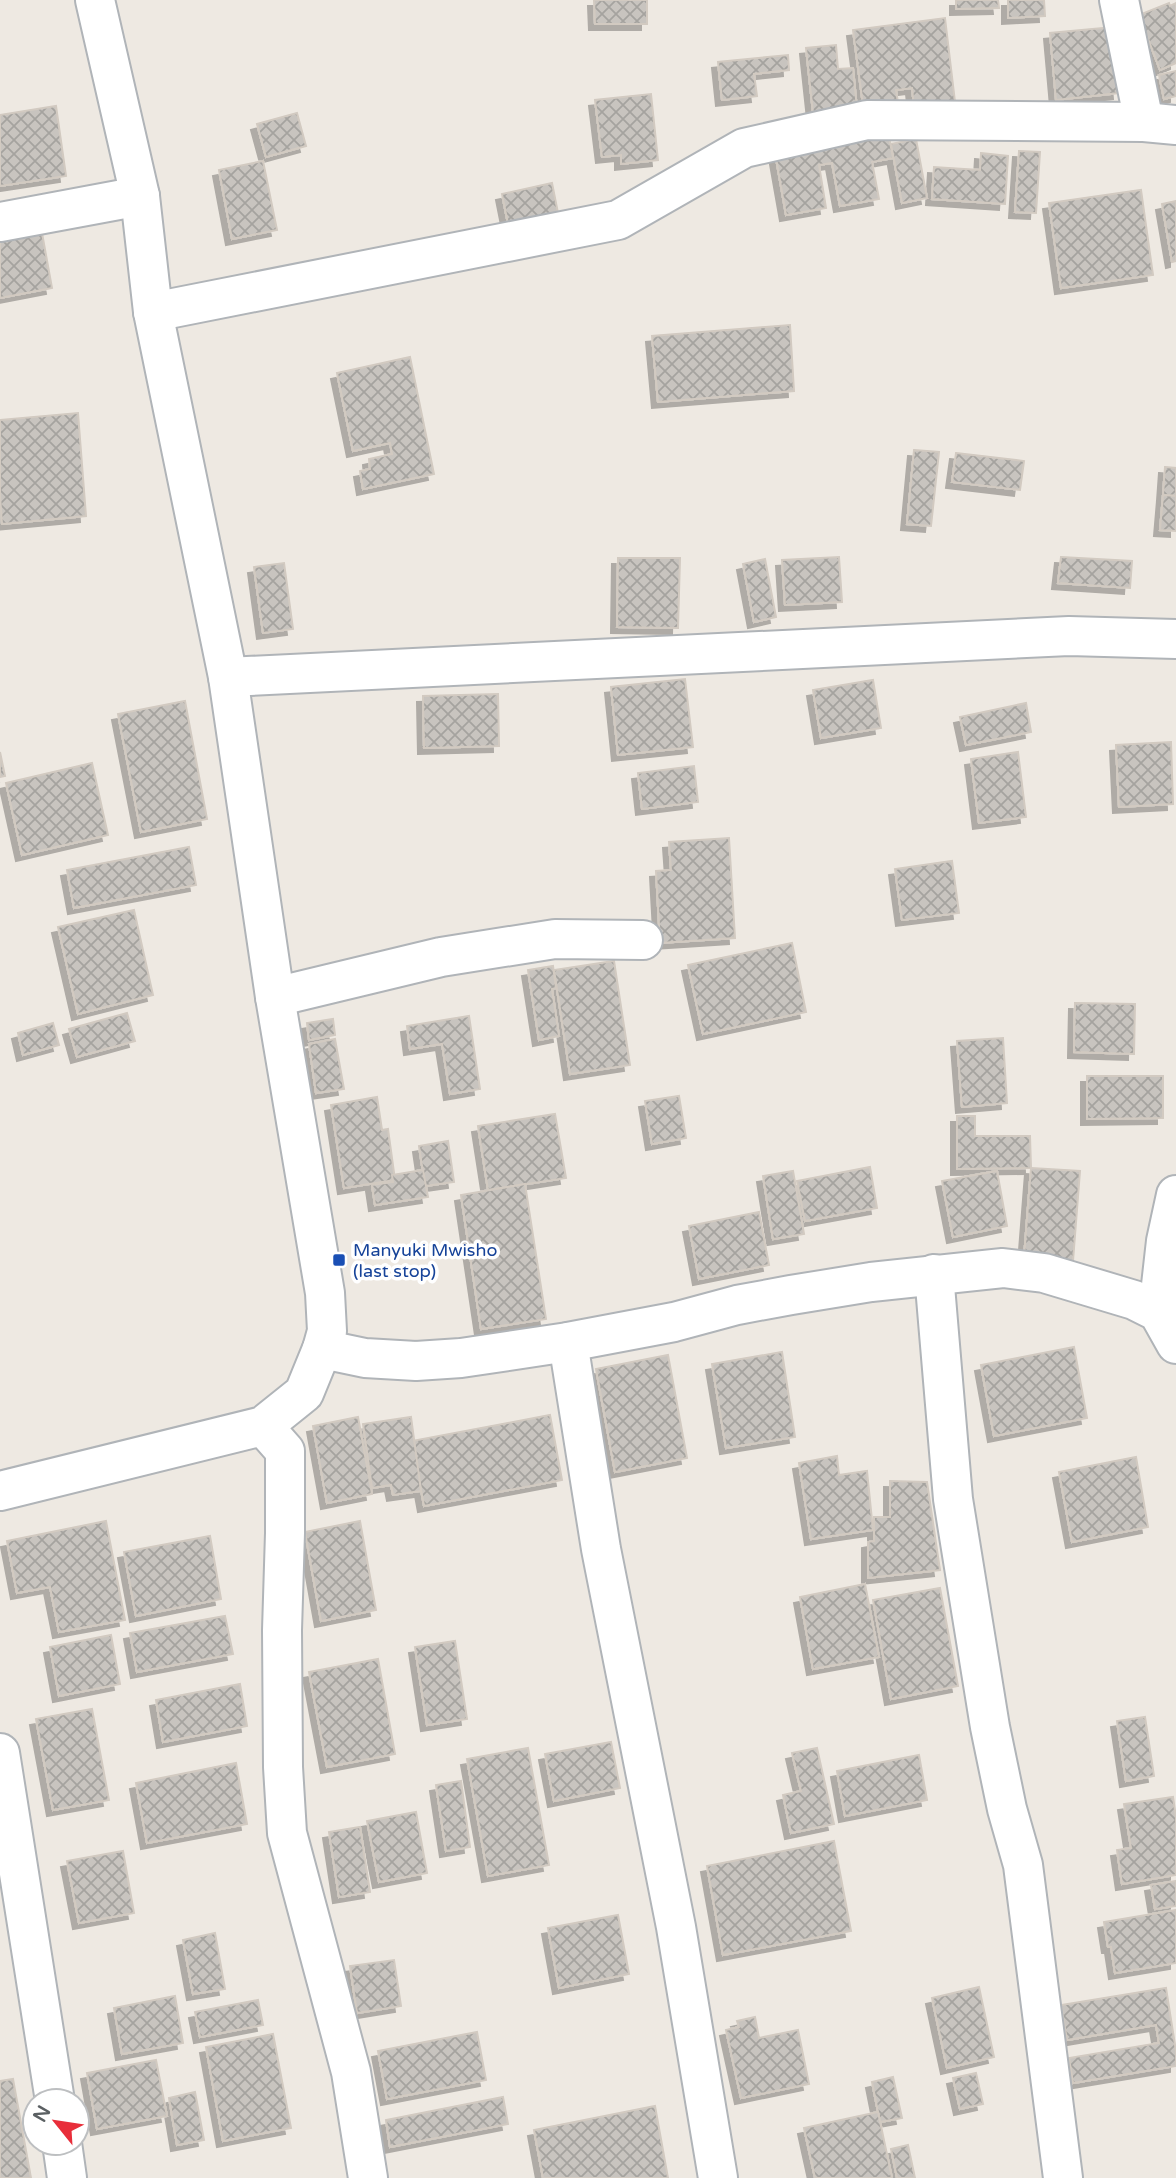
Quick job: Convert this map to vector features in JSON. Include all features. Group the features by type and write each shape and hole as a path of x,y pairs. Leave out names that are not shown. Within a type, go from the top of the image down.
{"street":[{"path":"0,1491 263,1426 304,1393 327,1331 325,1293 275,997 228,677 153,312 140,196 95,0"},
{"path":"153,312 618,220 744,148 867,120 1160,124 1119,0"},
{"path":"0,222 140,196"},
{"path":"228,677 1069,636 1176,639"},
{"path":"275,997 441,957 555,939 643,940"},
{"path":"1167,1328 1167,1241 1176,1195"},
{"path":"322,1349 365,1358 416,1362 461,1358 674,1322 791,1294 934,1274 1003,1268 1044,1273 1134,1300 1167,1328"},
{"path":"934,1274 953,1499 990,1727 1007,1809 1023,1865 1063,2178"},
{"path":"568,1342 601,1549 676,1927 718,2178"},
{"path":"263,1426 285,1451 283,1767 288,1833 351,2072 368,2178"},
{"path":"0,1753 53,2087"},
{"path":"64,2157 68,2178"}],"building":[{"path":"594,0 647,0 647,24 595,24"},
{"path":"956,0 998,0 999,8 956,9"},
{"path":"1008,0 1044,0 1045,16 1008,18"},
{"path":"1169,3 1170,6 1176,3 1176,63 1160,70 1139,15"},
{"path":"945,18 955,102 914,107 912,88 896,90 899,109 864,113 853,30"},
{"path":"1113,27 1119,93 1056,100 1050,33"},
{"path":"836,45 838,69 853,68 857,109 813,113 806,48"},
{"path":"788,55 789,70 754,74 757,96 722,100 718,62"},
{"path":"1176,71 1176,96 1164,99 1159,75"},
{"path":"651,94 658,160 621,164 621,155 602,157 595,100"},
{"path":"56,106 66,176 0,186 0,115"},
{"path":"297,113 306,146 266,157 257,124"},
{"path":"887,126 893,158 872,162 879,199 840,206 832,163 819,165 826,208 786,215 774,147"},
{"path":"916,139 927,198 902,203 891,144"},
{"path":"1019,151 1040,152 1036,213 1015,212"},
{"path":"981,153 1008,156 1005,204 932,199 934,167 980,170"},
{"path":"263,161 277,230 232,239 219,170"},
{"path":"552,183 558,213 508,224 502,194"},
{"path":"1141,190 1153,275 1061,288 1049,203"},
{"path":"1176,201 1176,261 1172,262 1162,204"},
{"path":"42,233 52,288 0,298 0,240"},
{"path":"790,325 794,391 658,402 652,336"},
{"path":"410,357 434,474 363,489 360,471 370,469 369,459 392,454 390,443 353,451 337,373"},
{"path":"78,413 86,516 2,524 0,420"},
{"path":"914,450 939,452 931,526 907,524"},
{"path":"956,453 1024,461 1020,490 952,482"},
{"path":"1165,467 1176,468 1176,496 1163,495"},
{"path":"1163,495 1176,496 1176,531 1160,530"},
{"path":"839,557 842,602 785,605 782,560"},
{"path":"1061,557 1132,561 1130,588 1058,583"},
{"path":"618,558 680,558 678,628 617,627"},
{"path":"765,559 776,617 754,622 743,564"},
{"path":"284,563 293,629 263,633 254,567"},
{"path":"685,679 693,747 618,755 611,687"},
{"path":"873,680 881,728 821,738 813,690"},
{"path":"498,694 499,746 424,748 423,696"},
{"path":"185,701 207,819 141,832 118,714"},
{"path":"1026,703 1031,732 966,745 960,717"},
{"path":"1171,742 1173,804 1119,807 1116,745"},
{"path":"0,752 5,776 0,777"},
{"path":"1018,752 1026,817 979,823 971,759"},
{"path":"92,763 108,835 22,855 6,783"},
{"path":"694,766 698,802 642,809 638,773"},
{"path":"729,838 735,938 660,943 656,871 671,870 669,842"},
{"path":"189,847 196,885 74,908 67,870"},
{"path":"952,861 959,913 902,920 895,869"},
{"path":"134,910 153,995 78,1014 58,927"},
{"path":"792,943 806,1012 703,1034 688,965"},
{"path":"614,961 630,1065 570,1074 554,970"},
{"path":"553,966 556,988 552,989 559,1036 539,1040 528,970"},
{"path":"1075,1003 1135,1004 1134,1054 1074,1052"},
{"path":"127,1013 135,1041 77,1057 69,1029"},
{"path":"469,1016 480,1089 450,1094 442,1044 410,1049 407,1026"},
{"path":"333,1019 335,1035 309,1040 307,1023"},
{"path":"53,1023 59,1045 23,1055 18,1033"},
{"path":"1003,1038 1007,1103 962,1107 957,1041"},
{"path":"335,1039 344,1089 316,1093 309,1044"},
{"path":"1087,1076 1163,1076 1163,1118 1087,1119"},
{"path":"679,1096 686,1138 652,1144 645,1101"},
{"path":"377,1097 382,1130 388,1129 395,1180 344,1188 331,1105"},
{"path":"555,1114 566,1178 488,1190 478,1126"},
{"path":"957,1116 975,1116 975,1136 1030,1136 1031,1168 957,1169"},
{"path":"448,1141 454,1182 425,1186 419,1146"},
{"path":"870,1167 877,1208 805,1221 797,1181"},
{"path":"1031,1168 1080,1171 1073,1261 1024,1257"},
{"path":"423,1170 428,1197 375,1205 372,1185 393,1182 392,1175"},
{"path":"793,1171 804,1234 773,1239 763,1176"},
{"path":"997,1171 1007,1226 953,1237 942,1181"},
{"path":"525,1184 546,1319 481,1329 461,1195"},
{"path":"759,1212 769,1265 699,1279 689,1226"},
{"path":"1074,1347 1087,1418 994,1436 981,1365"},
{"path":"782,1352 795,1437 726,1448 712,1364"},
{"path":"668,1355 687,1458 615,1472 596,1369"},
{"path":"550,1415 562,1480 424,1506 412,1441"},
{"path":"358,1417 372,1494 327,1503 313,1426"},
{"path":"411,1417 421,1491 393,1495 391,1485 372,1488 363,1424"},
{"path":"837,1456 839,1475 867,1471 873,1530 811,1539 799,1463"},
{"path":"1136,1457 1148,1527 1072,1542 1059,1472"},
{"path":"890,1481 927,1482 940,1570 868,1578 868,1542 874,1541 874,1517 890,1517"},
{"path":"106,1521 125,1620 59,1632 50,1587 17,1593 7,1541"},
{"path":"360,1521 376,1610 321,1621 305,1532"},
{"path":"210,1536 221,1599 136,1616 124,1552"},
{"path":"865,1584 879,1657 813,1669 800,1597"},
{"path":"940,1588 958,1686 891,1699 873,1600"},
{"path":"225,1616 233,1654 137,1672 130,1633"},
{"path":"111,1635 120,1684 59,1696 50,1647"},
{"path":"455,1641 467,1719 427,1725 415,1647"},
{"path":"378,1659 395,1754 327,1767 309,1672"},
{"path":"240,1684 247,1726 163,1742 156,1700"},
{"path":"92,1709 109,1800 53,1810 36,1719"},
{"path":"1145,1717 1154,1776 1126,1781 1117,1721"},
{"path":"611,1742 620,1788 554,1801 545,1754"},
{"path":"528,1748 549,1865 488,1876 467,1759"},
{"path":"817,1748 834,1824 791,1833 783,1795 801,1791 792,1753"},
{"path":"919,1755 927,1800 845,1816 837,1771"},
{"path":"236,1763 247,1824 147,1843 136,1783"},
{"path":"461,1781 470,1847 446,1851 436,1785"},
{"path":"1173,1797 1176,1817 1176,1875 1122,1884 1117,1850 1131,1848 1124,1804"},
{"path":"416,1812 427,1873 379,1882 367,1821"},
{"path":"360,1827 370,1892 339,1897 329,1832"},
{"path":"834,1841 851,1931 723,1955 707,1866"},
{"path":"123,1851 134,1913 79,1923 67,1861"},
{"path":"1176,1881 1176,1906 1155,1909 1151,1885"},
{"path":"1176,1910 1176,1963 1115,1973 1104,1922"},
{"path":"618,1915 629,1974 559,1988 548,1928"},
{"path":"215,1933 225,1989 193,1994 183,1940"},
{"path":"394,1960 401,2006 357,2013 350,1966"},
{"path":"979,1987 994,2057 947,2068 932,1998"},
{"path":"1166,1988 1176,2066 1073,2083 1069,2058 1159,2043 1156,2025 1067,2040 1061,2005"},
{"path":"175,1996 183,2043 122,2054 114,2008"},
{"path":"258,2000 263,2025 200,2037 195,2012"},
{"path":"755,2017 759,2038 798,2030 809,2084 741,2098 726,2030 739,2027 737,2021"},
{"path":"477,2032 486,2080 387,2099 378,2051"},
{"path":"273,2034 291,2128 223,2141 206,2047"},
{"path":"156,2060 167,2116 97,2129 87,2073"},
{"path":"976,2073 983,2104 960,2109 953,2078"},
{"path":"893,2077 902,2118 880,2122 872,2082"},
{"path":"13,2079 21,2123 21,2157 27,2157 31,2178 0,2178 0,2081"},
{"path":"195,2092 204,2140 177,2145 169,2098"},
{"path":"503,2097 508,2124 390,2147 386,2120"},
{"path":"655,2106 668,2178 543,2178 534,2130"},
{"path":"878,2112 892,2178 815,2178 804,2128"},
{"path":"908,2145 915,2178 897,2178 891,2149"}],"place":[{"name":"Manyuki Mwisho (last stop)","path":"339,1260"}]}
